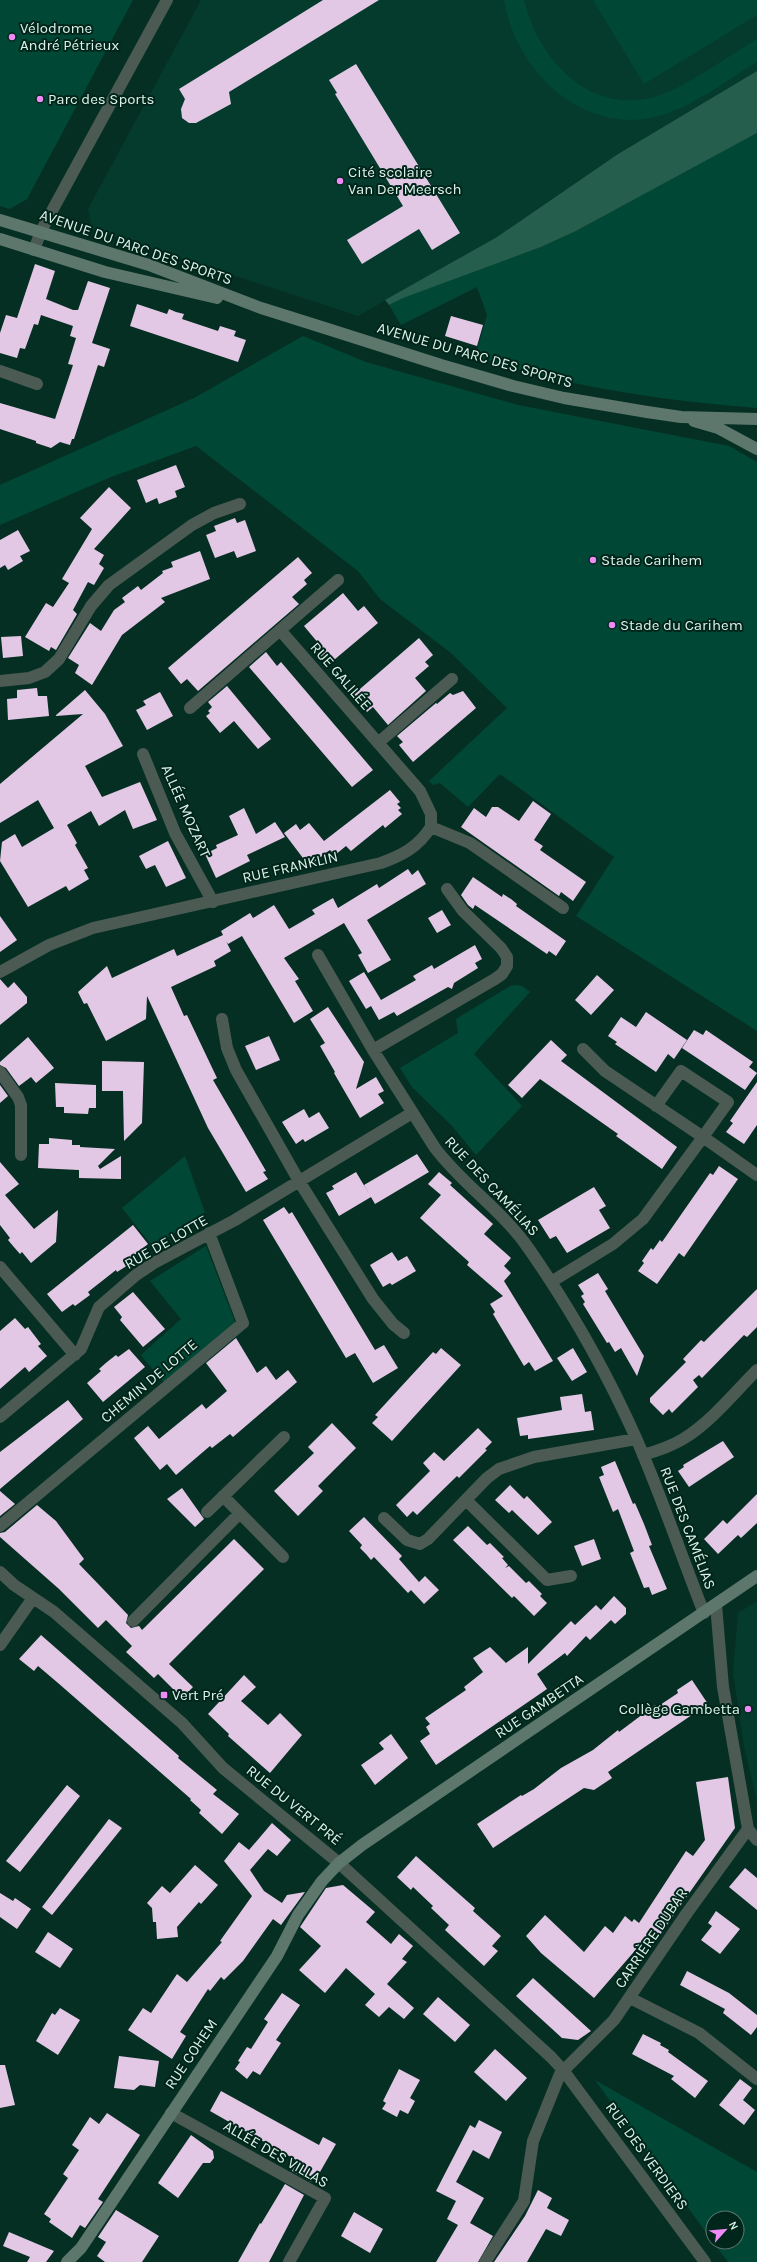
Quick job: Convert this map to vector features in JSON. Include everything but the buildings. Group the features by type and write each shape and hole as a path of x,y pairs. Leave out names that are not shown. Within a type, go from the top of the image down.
{"street":[{"path":"34,250 41,231 167,0"},
{"name":"AVENUE DU PARC DES SPORTS","path":"0,220 41,231 171,273 261,308 441,365 513,386 605,406 681,417 757,419"},
{"name":"AVENUE DU PARC DES SPORTS","path":"0,240 104,272 261,308"},
{"path":"0,371 37,384"},
{"path":"681,417 718,428 757,449"},
{"path":"0,681 29,678 45,672 59,659 91,606 109,585 192,525 214,513 240,504"},
{"path":"190,708 338,580"},
{"name":"RUE GALILÉE","path":"280,630 420,791 431,814 431,827"},
{"path":"378,743 452,678"},
{"name":"ALLÉE MOZART","path":"143,754 176,833 213,902"},
{"path":"431,827 470,843 563,908"},
{"name":"RUE FRANKLIN","path":"0,972 49,945 93,928 213,902 381,862 400,856 423,839 431,827"},
{"path":"373,1050 495,979 502,974 507,966 507,958 501,948 463,911 447,889"},
{"name":"RUE DES CAMÉLIAS","path":"318,955 412,1114 445,1162 515,1229 551,1282 607,1378 636,1439 704,1613"},
{"path":"222,1019 227,1048 236,1070 299,1181 373,1299 383,1313 404,1333"},
{"path":"583,1049 605,1071 757,1175"},
{"path":"551,1282 613,1244 643,1219 728,1102 681,1071 656,1106"},
{"path":"0,1072 18,1097 21,1105 22,1155"},
{"name":"RUE DE LOTTE","path":"0,1417 75,1355 85,1343 95,1312 106,1300 146,1268 209,1234 412,1114"},
{"name":"CHEMIN DE LOTTE","path":"0,1526 243,1323 209,1234"},
{"path":"0,1266 75,1355"},
{"name":"RUE DES CAMÉLIAS","path":"643,1455 668,1447 684,1439 704,1422 757,1370"},
{"path":"207,1512 284,1437"},
{"path":"384,1518 407,1540 420,1544 428,1539 499,1469 514,1462 534,1457 636,1439"},
{"path":"223,1496 283,1557"},
{"path":"466,1500 548,1580 571,1576"},
{"path":"133,1621 240,1513"},
{"name":"RUE DU VERT PRÉ","path":"0,1572 33,1598 54,1612 182,1724 223,1768 339,1863 563,2070"},
{"name":"RUE GAMBETTA","path":"339,1863 362,1845 757,1576"},
{"path":"0,1645 33,1598"},
{"path":"716,1605 723,1687 748,1829 757,1840"},
{"name":"CARRIÈRE DUBAR","path":"484,2262 524,2202 533,2141 554,2084 563,2070 609,2027 687,1913 748,1829"},
{"name":"RUE COHEM","path":"67,2262 81,2248 277,1956 304,1906 339,1863"},
{"path":"630,1998 699,2033 757,2079"},
{"name":"RUE DES VERDIERS","path":"563,2070 705,2262"},
{"name":"ALLÉE DES VILLAS","path":"171,2113 325,2198 289,2262"}],"shaded area":[{"name":"Parc des Sports","path":"0,0 133,0 27,199 10,209 0,206"},
{"name":"Cité scolaire Van Der Meersch","path":"201,0 757,0 757,71 618,154 497,237 358,316 92,229 88,209"},
{"path":"504,0 524,0 531,23 542,44 556,64 573,80 593,92 614,99 638,100 663,94 698,76 757,39 757,62 711,92 675,111 634,120 607,117 582,108 559,94 539,75 523,52 511,27"},
{"path":"593,0 757,0 757,15 644,84"},
{"path":"757,71 757,133 576,231 541,247 403,298 389,305 385,300 497,237 618,154"},
{"path":"757,133 757,408 685,401 614,391 544,376 475,357 487,315 477,287 401,325 389,305 402,298 541,247 576,231"},
{"name":"Stade du Carihem","path":"303,336 366,362 518,405 729,446 757,462 757,1031 576,916 614,857 500,774 468,807 440,783 433,785 429,781 507,708 451,653 380,599 358,571 196,446 111,477 0,525 0,485 194,398"},
{"path":"510,986 522,986 530,992 474,1054 522,1106 476,1155 453,1127 412,1087 400,1068 458,1033 456,1019"},
{"path":"185,1156 205,1213 153,1247 122,1208"},
{"path":"206,1246 235,1322 164,1383 141,1355 181,1319 150,1281"},
{"name":"Collège Gambetta","path":"757,1601 757,1801 744,1747 733,1672 738,1613"},
{"path":"595,2080 757,2172 757,2262 728,2262 719,2250 745,2250 745,2210 705,2210 705,2231"}],"place":[{"name":"Vélodrome André Pétrieux","path":"12,37"},
{"name":"Parc des Sports","path":"40,99"},
{"name":"Cité scolaire Van Der Meersch","path":"340,181"},
{"name":"Stade Carihem","path":"593,560"},
{"name":"Stade du Carihem","path":"612,625"},
{"name":"Vert Pré","path":"164,1695"},
{"name":"Collège Gambetta","path":"748,1709"}]}
